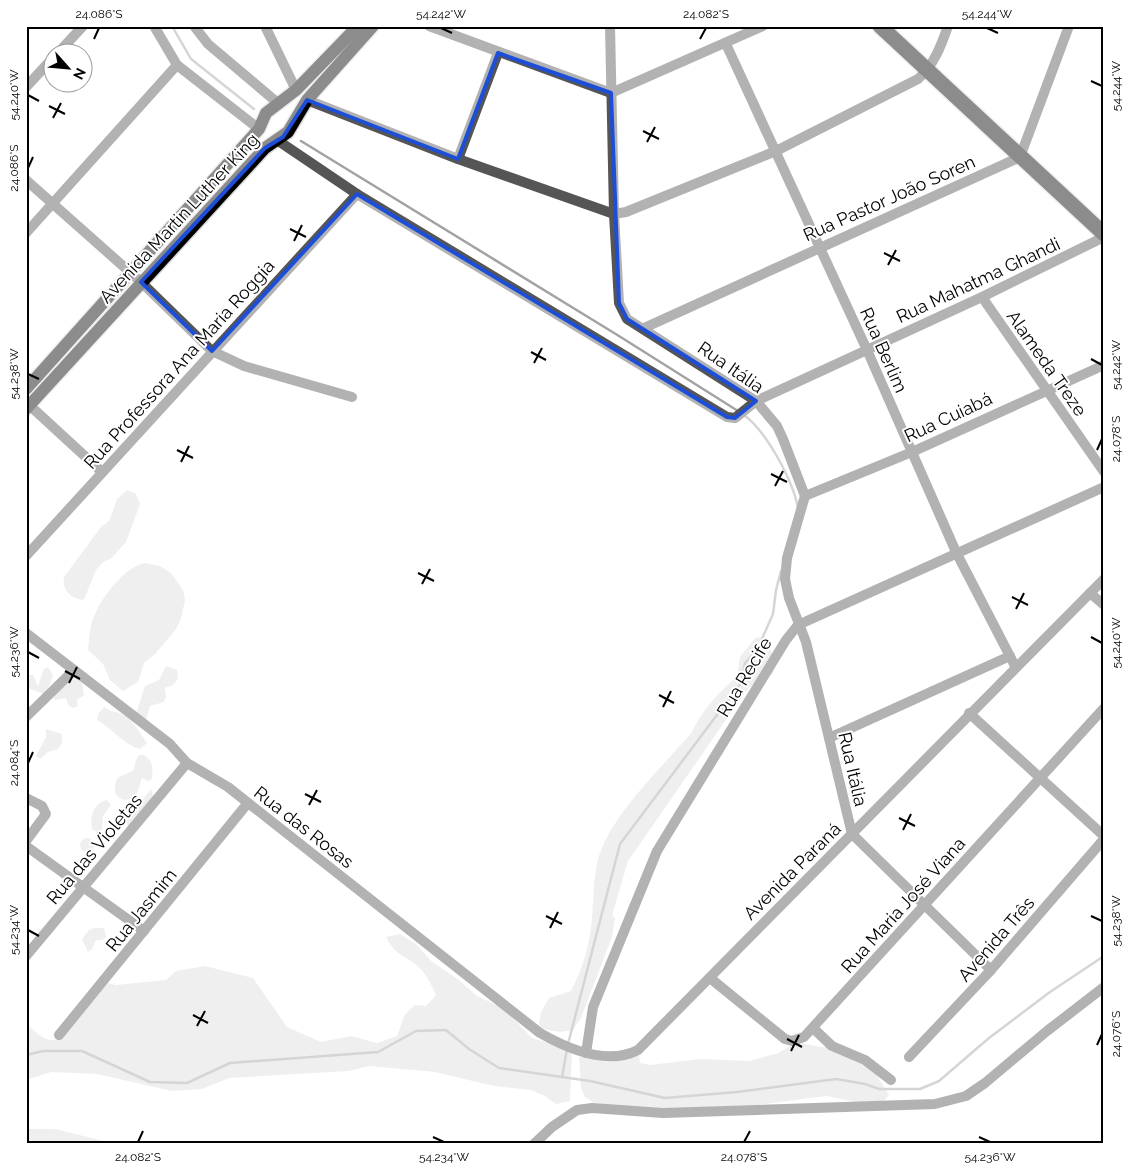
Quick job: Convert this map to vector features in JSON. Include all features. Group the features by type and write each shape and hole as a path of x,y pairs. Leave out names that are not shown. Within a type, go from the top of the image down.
{"highway":[{"path":"880,26 1104,234"}],"main road":[{"name":"Avenida Martin Luther King","path":"27,406 265,148 288,132 330,63 358,26"},
{"name":"Avenida Martin Luther King","path":"26,389 258,129 266,113 330,63 373,26"},
{"path":"279,104 289,110 295,119"},
{"path":"258,129 266,137 277,140"},
{"path":"199,196 210,207"}],"street":[{"path":"68,42 83,26"},
{"path":"154,26 177,65 258,129"},
{"path":"194,26 208,44 279,104"},
{"path":"265,26 296,90"},
{"path":"429,26 611,93 726,44 763,26"},
{"name":"Rua Itália","path":"610,26 618,303 627,319 644,328 756,401 776,426 783,439 805,496 787,558 785,579 798,624 806,642 852,834"},
{"path":"307,100 458,159 614,214 626,212 776,151 918,79 927,71 939,51 948,26"},
{"path":"1020,157 1069,26"},
{"name":"Rua Berlim","path":"726,44 956,552 1015,666"},
{"path":"458,159 498,52"},
{"path":"26,233 177,65"},
{"path":"26,87 42,70"},
{"path":"277,140 357,194"},
{"name":"Rua Pastor João Soren","path":"644,328 1020,157"},
{"path":"26,180 141,282 212,352 244,366 352,397"},
{"name":"Rua Professora Ana Maria Roggia","path":"26,556 357,194"},
{"name":"Rua Mahatma Ghandi","path":"357,194 727,417 735,418 756,401 982,297 1104,238"},
{"name":"Alameda Treze","path":"982,297 1104,472"},
{"name":"Rua Cuiabá","path":"805,496 912,452 1104,365"},
{"path":"27,406 102,472"},
{"path":"798,624 956,552 1104,488"},
{"name":"Avenida Paraná","path":"567,1046 586,1053 615,1057 628,1055 638,1050 1015,666 1104,579"},
{"path":"1090,594 1104,605"},
{"name":"Rua Recife","path":"586,1053 593,1007 657,851 781,648 798,624"},
{"name":"Rua das Rosas","path":"26,633 170,744 187,762 220,782 540,1033 567,1046"},
{"path":"829,738 1010,656"},
{"path":"26,717 74,670"},
{"name":"Rua Maria José Viana","path":"710,978 785,1039 798,1041 813,1028 1104,708"},
{"path":"970,713 1104,838"},
{"name":"Rua das Violetas","path":"26,956 187,762"},
{"path":"26,798 42,806 46,814 26,841"},
{"name":"Rua Jasmim","path":"59,1035 247,804"},
{"path":"852,834 991,970"},
{"name":"Avenida Três","path":"908,1057 991,970 1104,838"},
{"path":"26,846 144,931"},
{"path":"534,1144 552,1127 576,1110 592,1108 672,1113 935,1104 966,1096 985,1083 1104,986"},
{"path":"813,1028 832,1046 866,1060 891,1080"}],"highlighted area":[{"path":"498,53 611,93 619,303 627,319 756,401 735,418 727,417 357,194 212,351 141,282 265,148 283,137 307,100 458,159"}],"shaded area":[{"path":"127,490 136,494 140,504 126,542 112,558 103,562 96,570 83,600 74,598 64,586 64,577 101,527 109,521 117,499"},
{"path":"145,563 160,566 171,573 183,590 185,600 181,619 176,629 155,654 144,663 138,682 123,691 110,680 103,664 88,650 90,631 92,621 102,600 118,580 136,566"},
{"path":"760,637 767,644 774,658 773,674 755,682 746,691 628,861 612,916 615,918 612,937 581,1018 573,1030 560,1032 543,1029 539,1024 541,1012 549,998 571,991 582,964 588,946 591,927 596,866 609,834 630,803 692,732 700,717 712,702 737,677 740,657 755,638"},
{"path":"166,666 177,670 178,679 173,685 165,688 166,697 164,702 150,706 146,720 136,714 145,686 159,680"},
{"path":"48,667 53,675 44,694 30,689 27,684 29,675 33,675 38,686 44,669"},
{"path":"67,672 82,682 84,695 77,700 78,706 73,708 68,705 66,698 56,700 53,698"},
{"path":"104,707 130,720 147,743 140,749 135,747 97,720 98,714"},
{"path":"46,729 62,734 62,743 58,749 48,752 40,759 36,756 46,737"},
{"path":"139,755 144,755 151,762 151,780 148,781 142,778 136,796 130,799 122,799 115,793 117,779 134,770"},
{"path":"151,789 153,795 142,826 127,825 126,821"},
{"path":"107,800 111,805 103,816 102,830 99,833 92,829 92,815 102,801"},
{"path":"84,838 90,838 94,845 90,852 84,852 80,848 80,842"},
{"path":"104,928 106,937 102,940 96,940 92,949 88,952 82,939 89,930"},
{"path":"400,934 416,944 431,961 459,980 477,996 503,1008 532,1038 572,1050 570,1101 556,1104 545,1096 531,1090 494,1086 435,1072 369,1066 349,1071 229,1078 202,1089 172,1091 97,1074 51,1072 26,1080 26,1023 36,1033 49,1040 58,1039 108,983 116,985 166,980 176,971 205,966 253,978 287,1027 321,1042 351,1036 377,1043 397,1036 405,1014 415,1005 426,1006 436,995 422,970 396,951 386,937"},
{"path":"801,1043 830,1047 866,1066 876,1074 889,1095 883,1102 855,1102 827,1096 757,1105 654,1109 594,1103 585,1097 581,1088 579,1057 639,1055 640,1063 650,1065 701,1059 750,1061 778,1053 793,1044"},
{"path":"26,1129 55,1129 116,1144 26,1144"}],"waterway":[{"path":"172,26 191,59 254,109"},
{"path":"301,141 738,411"},
{"path":"744,415 761,433 778,458 791,484 798,508"},
{"path":"568,1044 620,844 741,683 745,663 757,650 773,614 781,571"},
{"path":"26,1055 43,1051 82,1051 150,1082 187,1083 230,1063 378,1052 416,1031 446,1030 469,1049 499,1068 590,1081 665,1098 737,1092 836,1079 865,1084 879,1089 920,1089 939,1081 989,1038 1050,992 1104,956"},
{"path":"562,1077 567,1049"}]}
